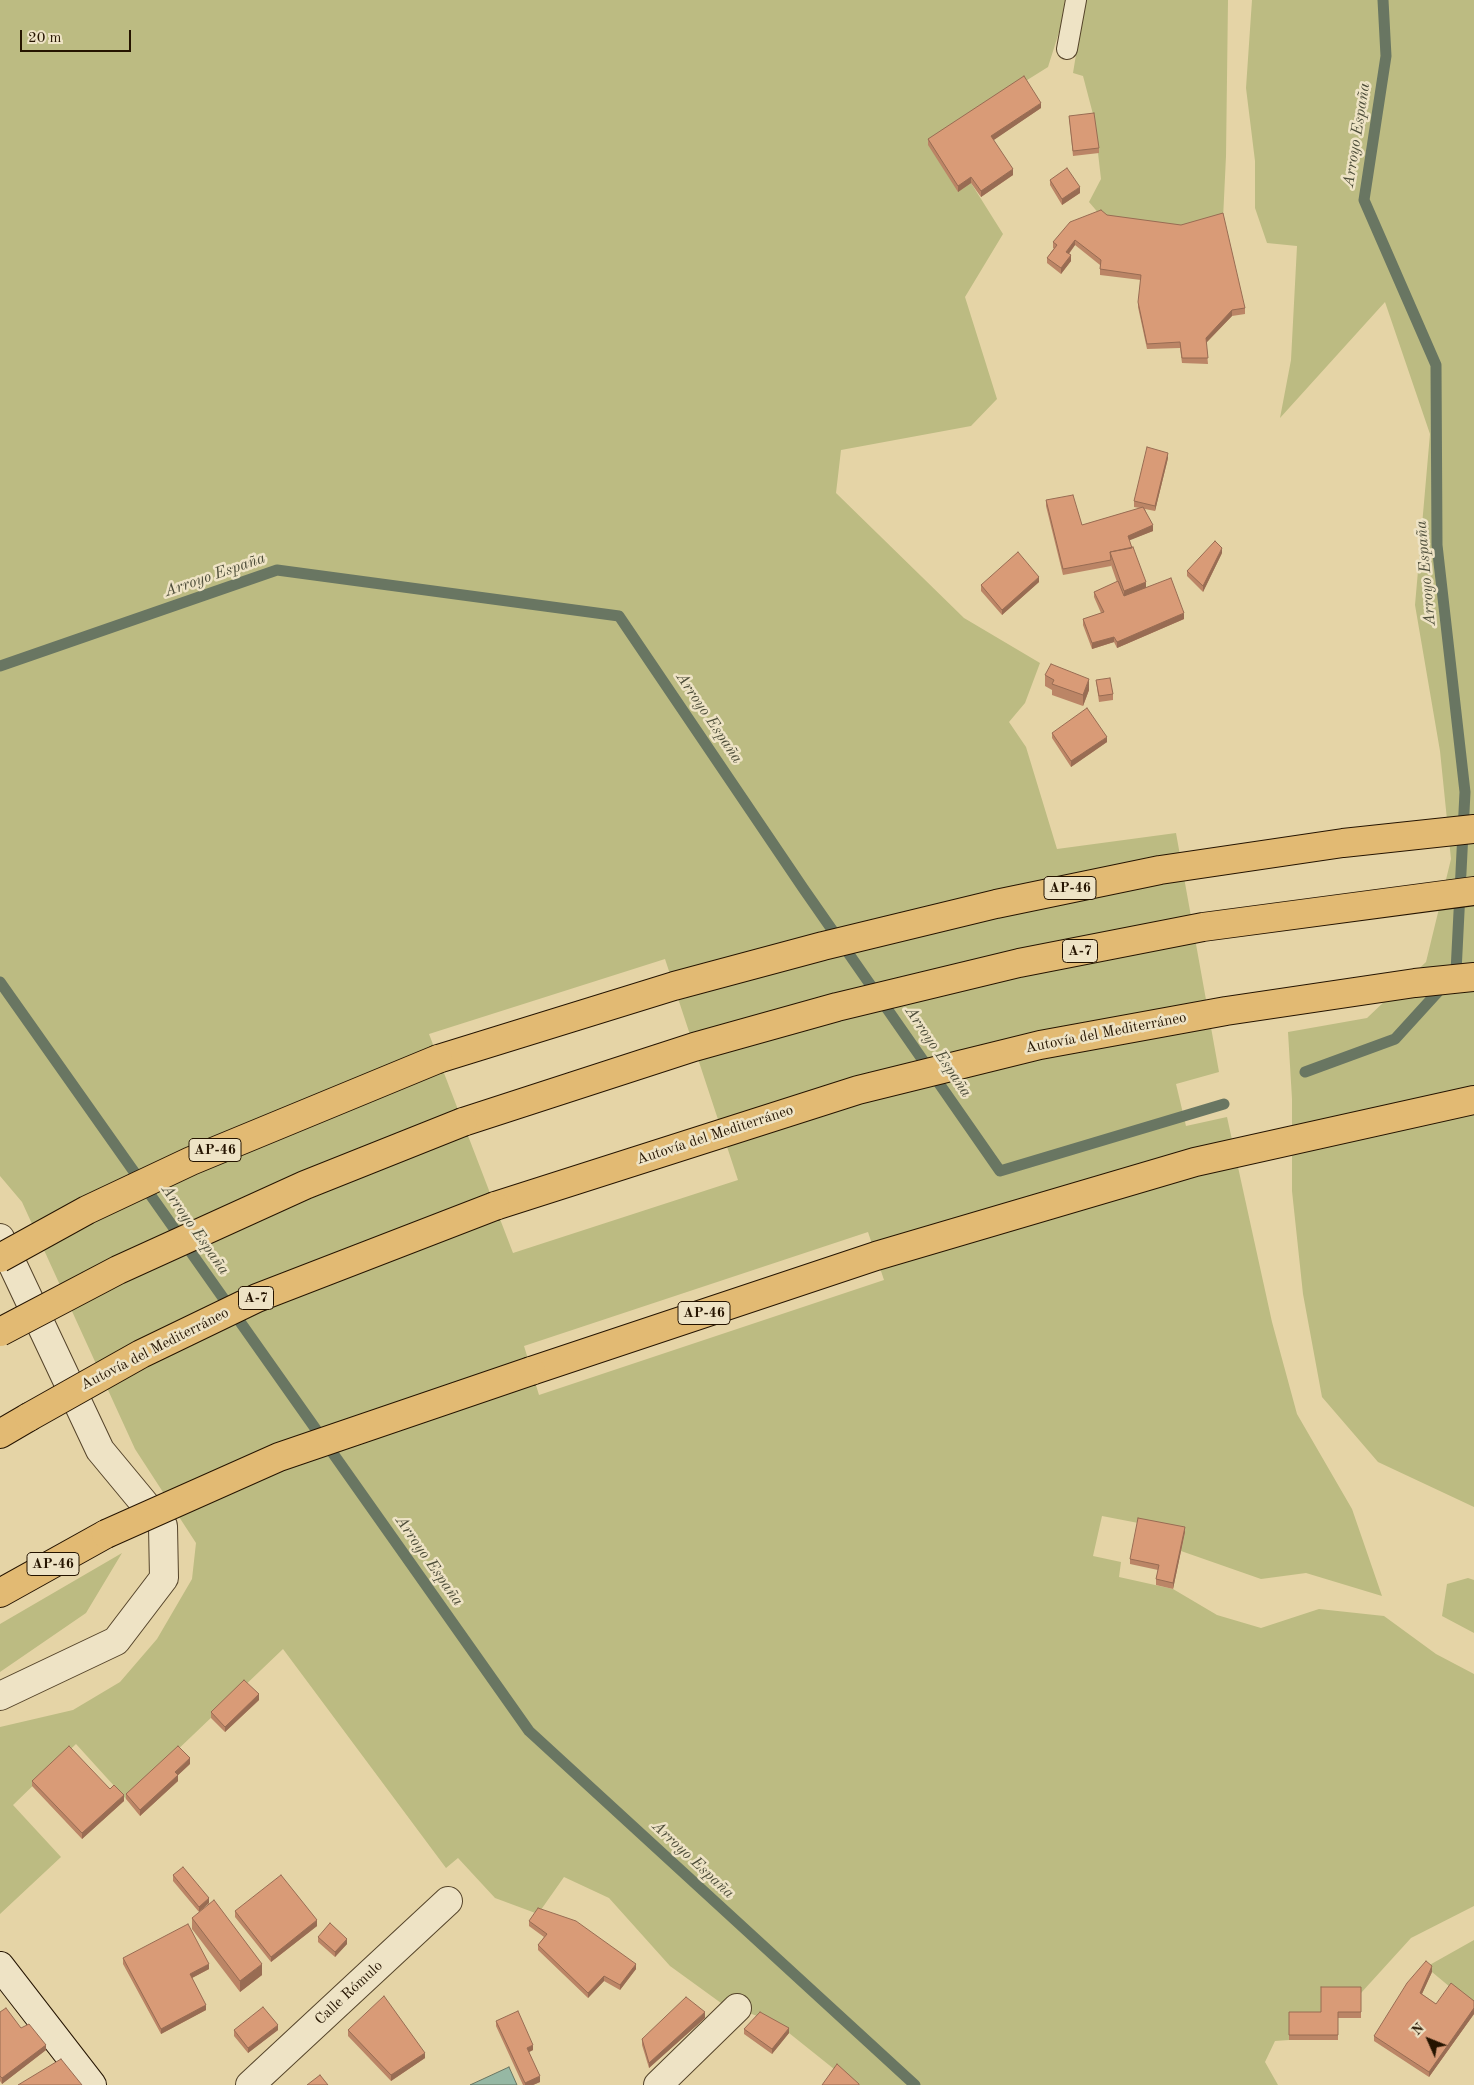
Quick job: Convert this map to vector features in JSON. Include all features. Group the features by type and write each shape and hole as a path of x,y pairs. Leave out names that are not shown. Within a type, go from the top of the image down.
{"highway":[{"name":"AP-46","path":"0,1258 88,1210 191,1161 438,1059 674,986 823,946 986,906 1160,870 1343,843 1474,829"},
{"name":"A-7","path":"0,1332 118,1270 287,1193 463,1122 694,1047 837,1007 1020,963 1203,927 1474,891"},
{"name":"Autovía del Mediterráneo","path":"0,1434 140,1354 257,1298 495,1206 858,1090 1040,1045 1226,1011 1415,982 1474,977"},
{"name":"AP-46","path":"0,1593 106,1534 279,1457 531,1371 876,1256 1195,1162 1474,1100"}],"street":[{"path":"0,1238 100,1450 162,1526 164,1578 116,1641 0,1696"},
{"name":"Calle Rómulo","path":"250,2085 448,1902"},
{"path":"0,1966 92,2085"},
{"path":"658,2085 737,2008"}],"lane":[{"path":"1067,49 1076,0"}],"shaded area":[{"path":"0,0 1065,0 1060,29 1048,67 1024,82 971,183 1003,234 965,297 997,399 971,426 841,450 836,493 964,618 1040,663 1025,703 1009,722 1026,747 1057,849 1176,833 1219,1072 1176,1084 1186,1126 1227,1117 1272,1322 1297,1414 1352,1509 1382,1596 1306,1573 1261,1579 1181,1551 1185,1532 1102,1516 1093,1556 1121,1562 1119,1577 1173,1589 1217,1615 1261,1628 1319,1609 1384,1616 1436,1654 1474,1674 1474,1906 1411,1938 1361,1993 1322,1993 1321,2018 1289,2040 1275,2041 1265,2062 1278,2085 854,2085 789,2033 760,2017 721,2003 670,1966 609,1898 564,1877 538,1914 495,1898 458,1858 446,1868 283,1649 126,1799 76,1744 13,1805 61,1857 0,1914 0,1727 73,1710 120,1682 157,1639 192,1579 196,1543 135,1449 22,1202 0,1176","holes":["665,959 738,1180 513,1253 429,1034","868,1232 884,1280 539,1395 524,1346"]},
{"path":"1085,0 1228,0 1226,156 1223,219 1181,230 1101,216 1089,202 1101,179 1094,118 1083,76 1073,73"},
{"path":"1252,0 1474,0 1474,1507 1378,1462 1322,1397 1303,1294 1292,1191 1292,1099 1288,1032 1367,1018 1426,962 1451,859 1440,751 1415,605 1430,434 1385,302 1280,418 1291,360 1297,246 1267,243 1255,208 1255,161 1246,88"},
{"path":"122,1553 86,1613 0,1672 0,1624"},
{"path":"1468,1578 1474,1580 1474,1633 1442,1616 1447,1584"},
{"path":"1474,1940 1474,2007 1426,1967"},
{"path":"509,2067 517,2085 470,2085"}],"building":[{"path":"1024,76 1041,103 991,136 1013,169 981,191 971,177 958,186 928,139"},
{"path":"1094,113 1099,148 1073,151 1069,116"},
{"path":"1067,168 1080,187 1062,199 1050,180"},
{"path":"1101,210 1107,215 1181,225 1223,213 1245,308 1232,310 1206,338 1208,358 1182,358 1180,342 1147,344 1138,302 1141,275 1100,269 1101,260 1075,240 1066,252 1071,255 1061,268 1047,258 1057,245 1053,242 1070,222"},
{"path":"1147,447 1168,453 1155,506 1134,501"},
{"path":"1073,495 1082,525 1143,507 1153,525 1128,536 1132,548 1110,552 1111,560 1063,569 1046,500"},
{"path":"1215,541 1222,548 1203,586 1187,571"},
{"path":"1133,547 1146,582 1124,591 1110,552"},
{"path":"1018,552 1039,577 1002,610 981,585"},
{"path":"1171,578 1184,613 1117,642 1114,637 1092,643 1083,619 1104,612 1094,592 1118,581 1124,596"},
{"path":"1051,664 1089,679 1083,695 1052,684 1054,680 1045,675"},
{"path":"1110,678 1113,694 1099,696 1096,680"},
{"path":"1087,708 1107,737 1071,761 1052,733"},
{"path":"1138,1518 1185,1527 1173,1583 1156,1579 1159,1565 1130,1559"},
{"path":"244,1680 259,1694 225,1727 211,1712"},
{"path":"69,1746 110,1789 114,1785 124,1795 82,1833 32,1781"},
{"path":"178,1746 190,1758 175,1772 178,1775 140,1810 126,1794"},
{"path":"183,1867 209,1898 199,1907 173,1875"},
{"path":"281,1875 317,1920 271,1957 235,1911"},
{"path":"214,1900 262,1964 240,1981 192,1918"},
{"path":"538,1908 576,1921 636,1964 620,1985 604,1976 588,1993 538,1945 547,1934 529,1921"},
{"path":"330,1923 347,1939 335,1952 318,1937"},
{"path":"188,1924 209,1964 190,1974 206,2005 161,2029 123,1958"},
{"path":"1426,1961 1432,1966 1420,1993 1436,2004 1451,1983 1474,2001 1474,2008 1429,2072 1374,2036 1407,1983"},
{"path":"1321,1987 1361,1987 1361,2012 1338,2012 1338,2035 1289,2035 1289,2012 1321,2012"},
{"path":"384,1996 425,2053 391,2075 348,2030"},
{"path":"686,1997 705,2012 649,2063 642,2039"},
{"path":"263,2007 278,2025 248,2048 234,2030"},
{"path":"6,2008 21,2028 29,2024 46,2045 2,2078 0,2076 0,2012"},
{"path":"518,2011 533,2045 527,2048 540,2076 525,2083 496,2021"},
{"path":"760,2012 789,2028 772,2049 744,2029"},
{"path":"61,2059 82,2085 18,2085"},
{"path":"837,2064 859,2084 859,2085 822,2085"},
{"path":"320,2075 328,2085 307,2085"}],"waterway":[{"name":"Arroyo España","path":"1305,1072 1395,1039 1456,972 1465,792 1437,545 1436,365 1364,200 1386,56 1383,0"},
{"name":"Arroyo España","path":"0,666 277,570 619,616 803,888 1000,1171 1224,1104"},
{"name":"Arroyo España","path":"0,982 529,1731 915,2085"}]}
